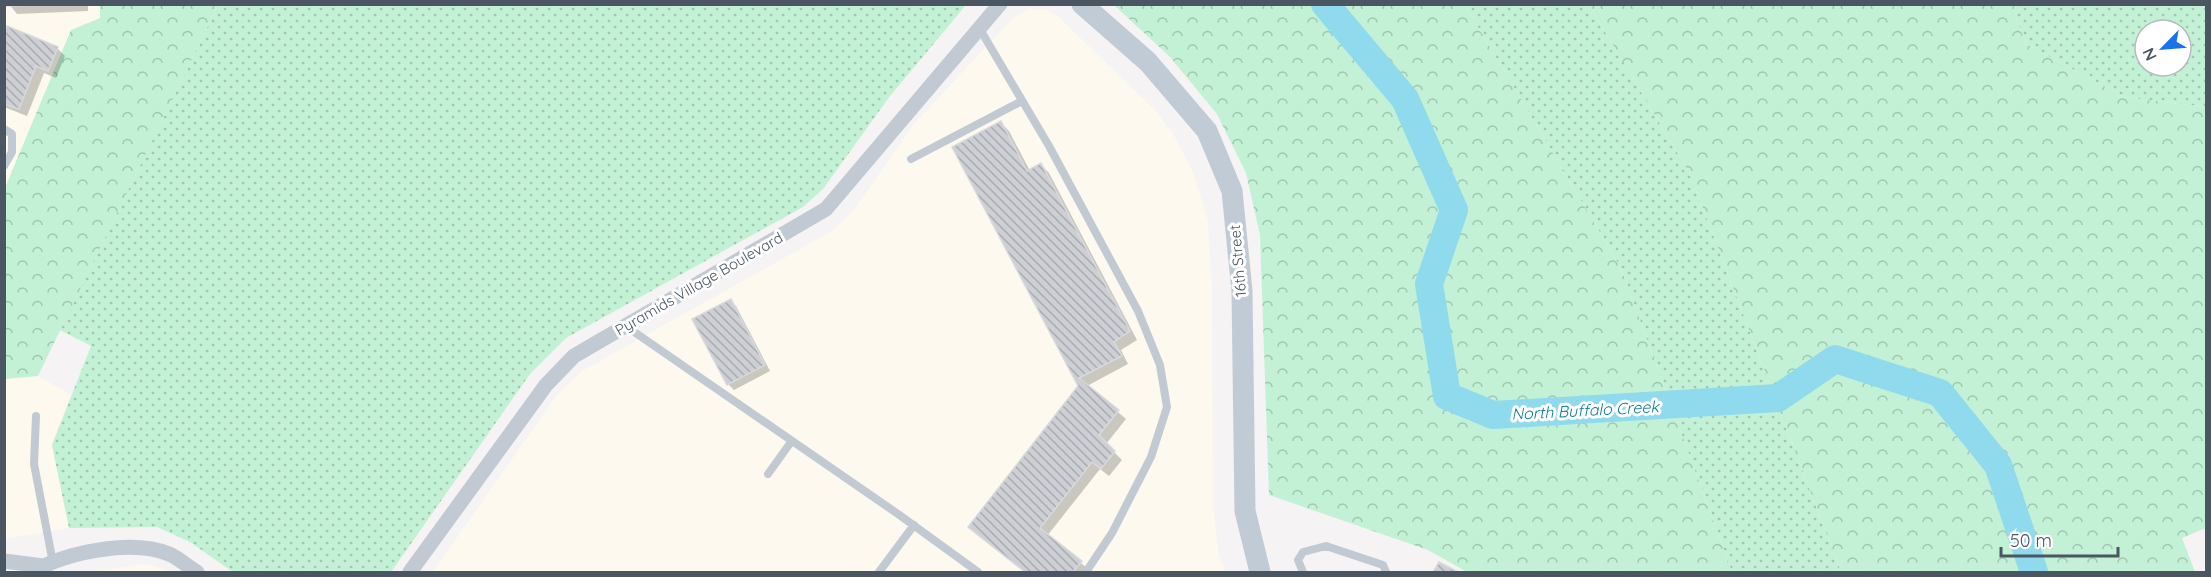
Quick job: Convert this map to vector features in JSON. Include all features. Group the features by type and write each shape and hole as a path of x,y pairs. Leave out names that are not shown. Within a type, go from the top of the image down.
{"street":[{"name":"Pyramids Village Boulevard","path":"410,573 546,385 574,356 826,209 981,31 1000,4"},
{"name":"16th Street","path":"1082,4 1148,62 1206,131 1232,192 1242,291 1245,511 1260,573"},
{"path":"4,561 45,569 98,550 140,547 170,554 197,573"}],"lane":[{"path":"981,31 1138,311 1160,365 1167,407 1151,457 1112,533 1086,573"},
{"path":"911,159 1022,101"},
{"path":"4,129 12,134 12,152 4,166"},
{"path":"627,327 914,525 978,573"},
{"path":"36,416 34,464 45,569"},
{"path":"768,474 791,442"},
{"path":"879,573 914,525"},
{"path":"1304,573 1298,560 1303,552 1326,546 1383,565 1386,573"}],"shaded area":[{"path":"5,5 100,5 100,18 71,30 5,188"},
{"path":"1029,9 1047,10 1059,17 1156,111 1176,139 1193,172 1208,221 1212,290 1213,507 1219,556 1225,572 433,572 556,396 582,371 832,231 854,210 913,125 1013,18"},
{"path":"38,376 71,395 52,445 69,528 5,539 5,379"},
{"path":"143,564 162,568 168,572 91,572"}],"green space":[{"path":"218,4 966,5 890,96 823,189 803,207 566,338 530,374 391,572 233,572 190,542 157,527 69,528 52,445 91,346 60,330"},
{"path":"100,5 218,5 38,376 5,379 5,188 71,30 100,18"},
{"path":"1114,5 1465,5 1621,268 1732,572 1467,572 1428,550 1269,495 1260,235 1246,173 1217,114 1170,57"},
{"path":"1465,5 1589,5 1690,174 1841,572 1732,572 1621,268"},
{"path":"1589,5 2022,5 2015,15 2026,44 2124,97 2206,107 2206,528 2182,538 2195,572 1841,572 1690,174"},
{"path":"2022,5 2206,5 2206,107 2124,97 2026,44 2015,15"}],"building":[{"path":"7,4 52,4 7,6"},
{"path":"7,26 58,47 48,71 36,66 19,109 4,104 4,33"},
{"path":"1001,121 1027,171 1041,163 1130,331 1114,342 1122,356 1079,378 1119,410 1099,435 1115,451 1101,469 1092,462 1040,528 1082,561 1073,572 1025,572 968,527 1078,386 952,147"},
{"path":"731,299 765,365 727,385 692,319"},
{"path":"1439,562 1458,572 1433,572"}],"waterway":[{"name":"North Buffalo Creek","path":"1325,4 1405,99 1454,210 1429,284 1447,396 1493,415 1778,398 1835,359 1940,393 1998,465 2034,572"}]}
